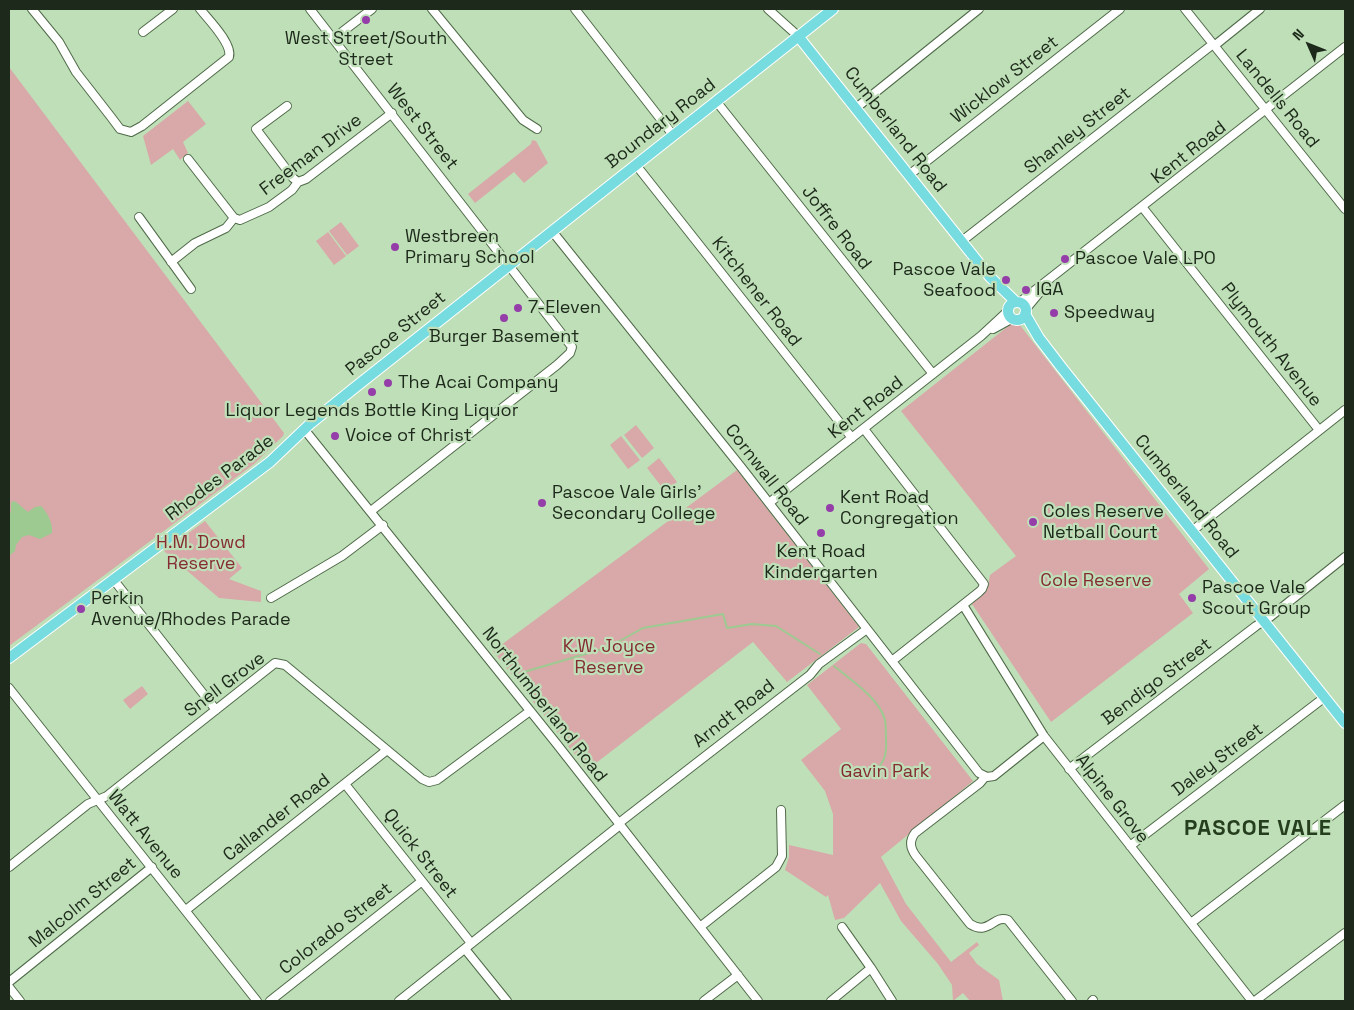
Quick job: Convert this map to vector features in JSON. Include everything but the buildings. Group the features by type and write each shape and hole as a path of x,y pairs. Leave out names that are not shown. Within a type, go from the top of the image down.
{"main road":[{"name":"Boundary Road","path":"509,265 832,9"},
{"name":"Cumberland Road","path":"798,36 1345,723"},
{"name":"Pascoe Street","path":"304,429 509,265"},
{"name":"Rhodes Parade","path":"9,658 270,462 304,429"}],"street":[{"path":"32,9 114,122 120,129 131,132 142,126 229,57 230,53 226,43 200,9"},
{"path":"143,32 173,9"},
{"name":"West Street","path":"310,9 572,347 570,353 371,511"},
{"path":"334,39 372,9"},
{"path":"432,9 523,120 536,129"},
{"path":"575,9 673,135"},
{"name":"Cumberland Road","path":"768,9 798,36"},
{"path":"856,108 979,9"},
{"name":"Wicklow Street","path":"909,175 1120,9"},
{"name":"Landells Road","path":"1184,9 1345,209"},
{"name":"Shanley Street","path":"962,241 1260,9"},
{"name":"Kent Road","path":"769,503 981,336 1017,310 1050,281 1345,48"},
{"name":"Joffre Road","path":"716,101 933,374"},
{"path":"287,106 256,129 298,182"},
{"name":"Freeman Drive","path":"171,262 196,243 226,228 234,218 240,220 269,207 292,190 298,182 306,179 392,113"},
{"path":"188,159 234,218"},
{"name":"Kitchener Road","path":"636,165 852,438"},
{"name":"Plymouth Avenue","path":"1143,208 1319,430"},
{"path":"139,217 191,289"},
{"name":"Cornwall Road","path":"552,230 769,503 977,770 985,776"},
{"path":"1192,531 1345,410"},
{"name":"Northumberland Road","path":"304,429 383,525 758,1001"},
{"path":"864,429 984,584 982,589 963,605 892,661"},
{"path":"271,598 342,556 383,525"},
{"name":"Bendigo Street","path":"1069,769 1345,557"},
{"path":"113,579 216,710"},
{"name":"Alpine Grove","path":"963,605 1044,736 1254,1001"},
{"name":"Arndt Road","path":"399,1001 619,824 810,675 819,664 867,629"},
{"name":"Snell Grove","path":"9,867 88,804 107,796 273,664 280,663 285,665 422,779 429,782 530,711"},
{"name":"Watt Avenue","path":"9,688 257,1001"},
{"name":"Daley Street","path":"1130,846 1325,697"},
{"path":"1044,736 999,772 990,777 985,776 915,833 911,839 911,847 916,856 970,924 984,928 999,919 1005,918 1008,920 1072,1001"},
{"name":"Callander Road","path":"186,910 387,750"},
{"name":"Quick Street","path":"345,784 422,881 507,1001"},
{"path":"1191,923 1345,805"},
{"path":"700,927 776,867 782,856 781,810"},
{"name":"Malcolm Street","path":"9,982 152,867"},
{"name":"Colorado Street","path":"270,1001 422,881"},
{"path":"842,928 872,968 892,1001"},
{"path":"1254,1001 1345,933"},
{"path":"831,1001 872,968"},
{"path":"704,1001 738,975"},
{"path":"9,987 17,1000"}],"green space":[{"path":"9,67 284,433 254,464 9,646"},
{"path":"188,101 206,124 183,142 188,153 180,160 173,149 151,165 143,136"},
{"path":"532,140 536,141 548,163 524,183 514,172 475,203 468,194 531,144"},
{"path":"341,222 359,246 347,255 329,231"},
{"path":"328,232 346,256 334,265 316,241"},
{"name":"Cole Reserve","path":"1016,320 1209,569 1179,594 1193,613 1051,722 972,604 987,590 990,575 1016,556 901,411"},
{"path":"636,425 654,448 642,458 624,435"},
{"path":"621,436 640,460 628,469 610,445"},
{"path":"659,458 677,482 665,491 647,468"},
{"name":"K.W. Joyce Reserve","path":"737,470 859,627 787,682 753,642 587,770 493,651"},
{"name":"H.M. Dowd Reserve","path":"205,521 242,568 229,579 261,591 261,602 219,598 164,551"},
{"name":"Gavin Park","path":"861,643 866,644 973,781 881,857 906,904 951,962 977,942 979,945 969,953 977,964 999,980 1003,1001 970,1001 963,993 953,1001 952,985 938,964 901,921 880,883 844,918 835,920 828,895 826,897 785,870 789,857 789,845 833,855 833,814 825,791 801,760 841,729 807,685"},
{"path":"142,686 148,694 130,709 123,700"}],"shaded area":[{"path":"13,501 28,512 35,507 41,506 50,519 52,533 40,539 29,535 22,537 16,545 15,551 9,556 9,516"}],"waterway":[{"path":"524,672 609,647 643,628 723,614 727,628 752,624 776,626 820,654"},
{"path":"834,666 871,697 882,712 885,720 885,755 882,763 872,774"}],"place":[{"name":"West Street/South Street","path":"366,20"},
{"name":"Westbreen Primary School","path":"395,247"},
{"name":"Pascoe Vale LPO","path":"1065,259"},
{"name":"Pascoe Vale Seafood","path":"1006,280"},
{"name":"IGA","path":"1026,290"},
{"name":"7-Eleven","path":"518,308"},
{"name":"Speedway","path":"1054,313"},
{"name":"Burger Basement","path":"504,318"},
{"name":"The Acai Company","path":"388,383"},
{"name":"Liquor Legends Bottle King Liquor","path":"372,392"},
{"name":"Voice of Christ","path":"335,436"},
{"name":"Pascoe Vale Girls' Secondary College","path":"542,503"},
{"name":"Kent Road Congregation","path":"830,508"},
{"name":"Coles Reserve Netball Court","path":"1033,522"},
{"name":"Kent Road Kindergarten","path":"821,533"},
{"name":"Pascoe Vale Scout Group","path":"1192,598"},
{"name":"Perkin Avenue/Rhodes Parade","path":"81,609"}],"district":[{"name":"PASCOE VALE","path":"1258,829"}]}
